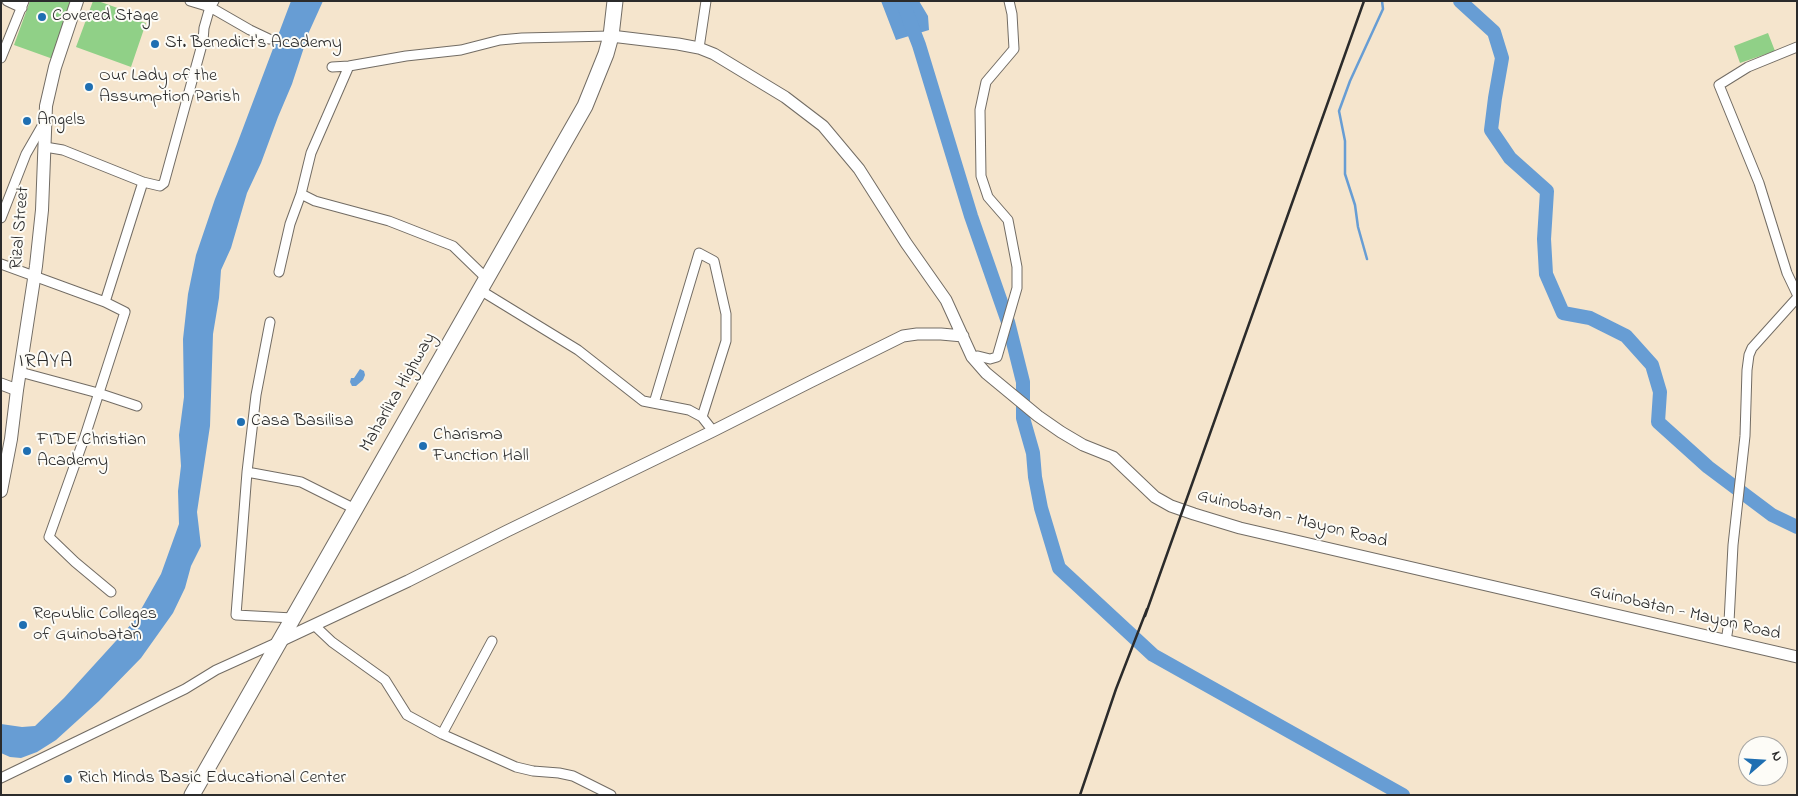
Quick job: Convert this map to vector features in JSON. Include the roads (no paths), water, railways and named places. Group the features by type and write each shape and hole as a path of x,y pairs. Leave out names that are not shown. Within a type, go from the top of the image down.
{"highway":[{"name":"Maharlika Highway","path":"192,795 585,106 598,77 611,36 615,1"}],"main road":[{"name":"Rizal Street","path":"1,491 11,439 35,277 42,210 46,106 77,1"},
{"name":"Guinobatan - Mayon Road","path":"611,36 678,44 699,48 714,54 785,97 823,126 859,169 906,243 946,300 972,358 986,373 1038,416 1084,445 1113,457 1155,496 1171,506 1240,528 1797,657"},
{"path":"280,641 408,581 903,336 941,334 963,336"},
{"path":"1,384 17,390"}],"street":[{"path":"1,58 3,47 23,4 7,1"},
{"path":"192,1 212,4 250,30 269,39"},
{"path":"699,48 706,1"},
{"path":"972,358 978,356 990,359 997,358 1017,288 1017,267 1008,220 988,197 981,176 980,110 986,82 1014,49 1012,14 1009,1"},
{"path":"45,147 63,150 143,182 160,186 164,183 186,97 203,41 204,28 212,4"},
{"path":"332,67 461,50 507,40 611,36"},
{"path":"1797,47 1748,67 1719,85 1759,183 1786,272 1797,294"},
{"path":"279,272 290,224 301,194 311,153 349,66"},
{"path":"2,215 26,154 45,121"},
{"path":"105,302 143,182"},
{"path":"301,194 315,201 389,221 453,246 483,284 578,350 643,400 689,410 702,417 713,431"},
{"path":"654,403 699,253 714,261 726,314 726,341 702,417"},
{"path":"1,264 105,302 125,312 77,460 49,537 111,592"},
{"path":"1726,641 1745,436 1749,355 1752,348 1797,298"},
{"path":"270,322 256,395 247,472 236,615 293,618"},
{"path":"20,372 98,393 137,406"},
{"path":"247,472 301,482 355,509"},
{"path":"314,625 332,642 385,680 407,715 442,734 516,767 533,772 559,773 573,776 611,795"},
{"path":"1,778 185,689 216,670 280,641"},
{"path":"442,734 492,641"}],"water":[{"path":"291,1 323,1 309,32 292,84 261,163 247,193 231,248 221,270 213,334 210,426 197,512 201,546 191,566 185,588 173,613 141,658 99,701 56,740 37,752 21,758 10,757 1,753 1,724 22,727 35,726 64,698 135,620 161,574 179,524 178,491 181,466 179,435 184,397 183,339 188,294 196,255 215,199"},
{"path":"881,1 919,1 928,16 929,30 896,40"},
{"path":"360,369 364,371 363,380 356,386 352,386 351,378 354,378"}],"waterway":[{"path":"902,1 919,45 971,216 1008,322 1023,382 1023,418 1033,453 1041,508 1059,568 1153,655 1403,795"},
{"path":"1367,259 1358,227 1355,205 1345,174 1345,141 1339,111 1350,81 1383,9 1382,1"},
{"path":"1460,1 1494,32 1502,58 1491,130 1510,158 1547,191 1544,239 1546,274 1563,313 1590,318 1626,336 1652,365 1660,392 1658,422 1708,467 1772,515 1797,527"}],"railway":[{"path":"1145,616 1364,1"},
{"path":"1080,795 1116,689 1147,609"}],"place":[{"name":"Covered Stage","path":"42,17"},
{"name":"St. Benedict's Academy","path":"155,44"},
{"name":"Our Lady of the Assumption Parish","path":"89,87"},
{"name":"Angels","path":"27,121"},
{"name":"Casa Basilisa","path":"241,422"},
{"name":"Charisma Function Hall","path":"423,446"},
{"name":"FIDE Christian Academy","path":"27,451"},
{"name":"Republic Colleges of Guinobatan","path":"23,625"},
{"name":"Rich Minds Basic Educational Center","path":"68,779"}],"district":[{"name":"IRAYA","path":"46,363"}]}
